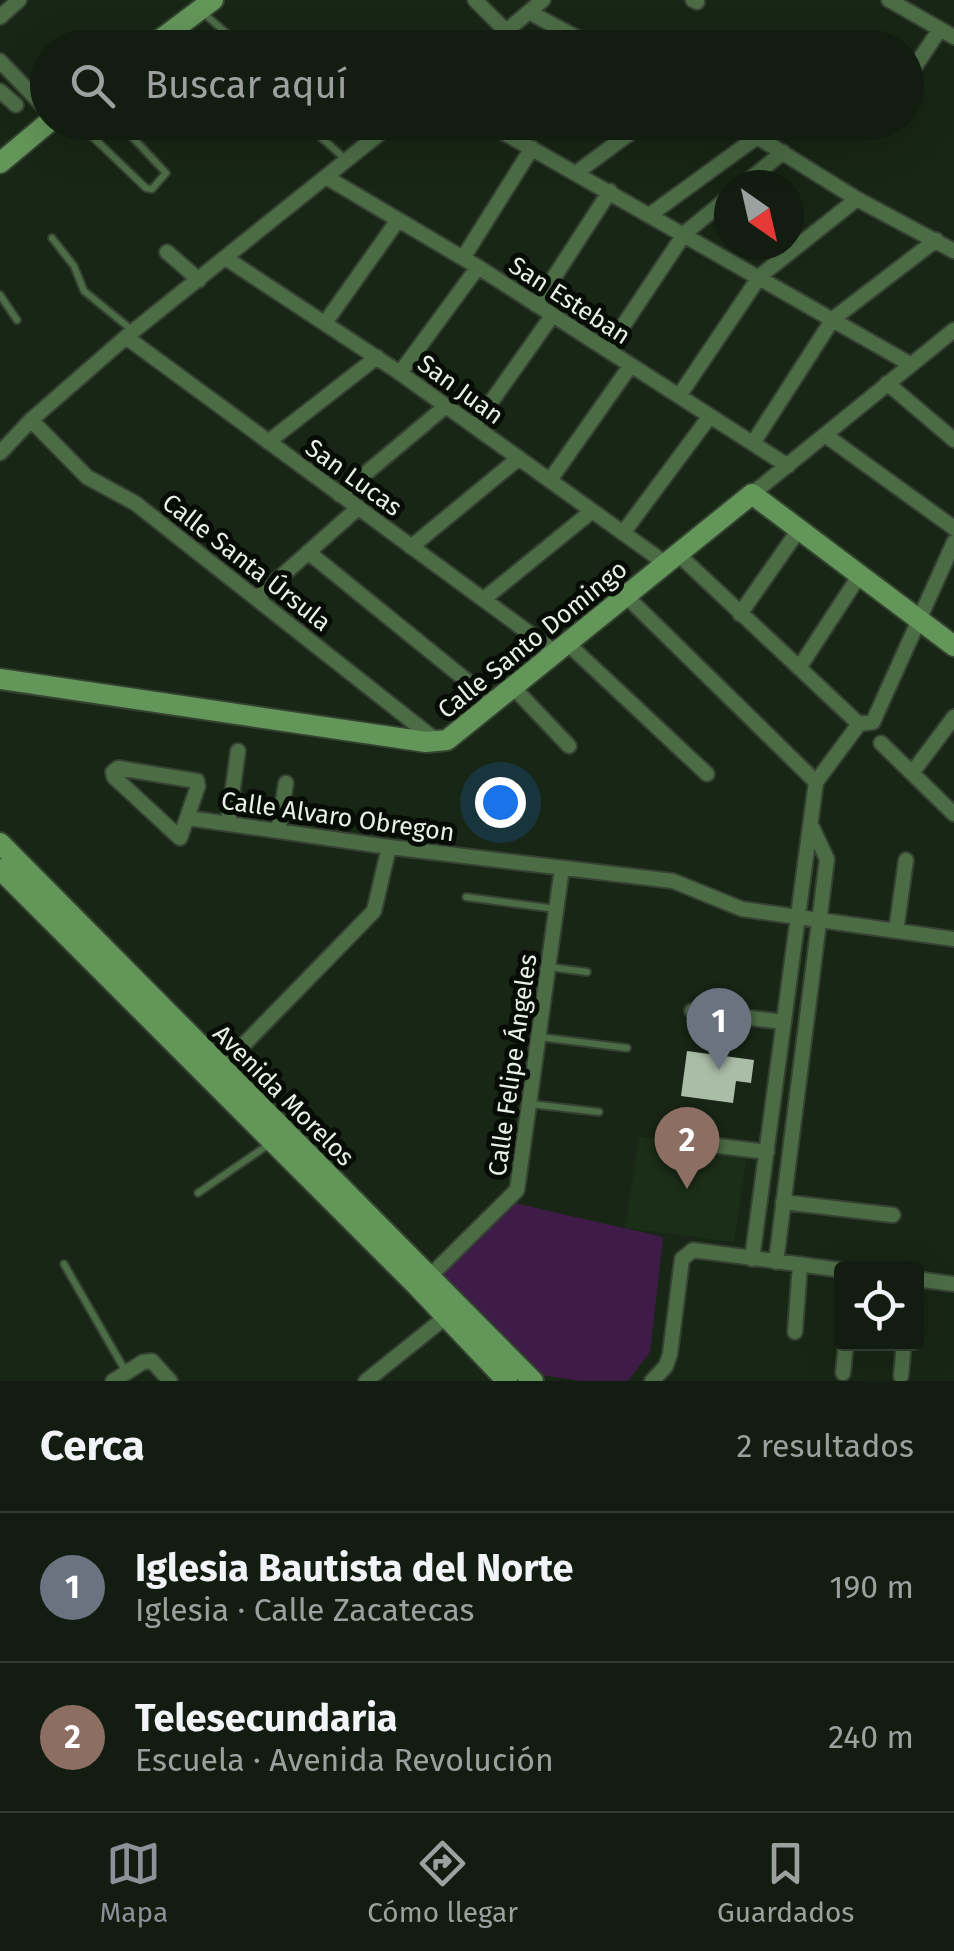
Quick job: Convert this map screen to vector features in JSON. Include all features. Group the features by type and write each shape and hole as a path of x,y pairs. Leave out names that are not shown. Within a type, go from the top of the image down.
{"main road":[{"path":"172,30 206,5"},
{"path":"0,164 30,138"},
{"path":"752,494 954,646"},
{"name":"Calle Santo Domingo","path":"0,679 437,742 447,740 752,494"},
{"name":"Avenida Morelos","path":"0,843 216,1073 424,1282 447,1316 506,1381"},
{"name":"Avenida Morelos","path":"0,869 216,1073 273,1142 533,1381"}],"street":[{"path":"0,17 19,0"},
{"path":"475,0 505,30"},
{"path":"507,30 543,0"},
{"path":"888,0 954,37"},
{"path":"530,12 563,30"},
{"path":"924,53 940,29"},
{"path":"0,61 30,92"},
{"path":"0,91 16,105"},
{"path":"0,453 31,420 130,334 372,140"},
{"path":"518,140 910,364"},
{"path":"576,173 621,140"},
{"path":"652,214 753,140"},
{"path":"764,140 858,199 954,250"},
{"path":"463,258 532,148"},
{"path":"761,170 783,152"},
{"name":"San Esteban","path":"326,177 478,267 788,466"},
{"path":"536,306 610,192"},
{"path":"679,396 760,276 858,199"},
{"path":"607,350 685,233 714,209"},
{"path":"325,323 398,220"},
{"path":"753,443 833,319 936,240"},
{"path":"167,252 199,280"},
{"name":"San Juan","path":"227,259 400,373 623,533 672,558 865,724"},
{"path":"400,373 478,267"},
{"path":"474,426 552,316"},
{"name":"San Lucas","path":"130,334 268,442 484,600 561,647 707,774"},
{"name":"Calle Santo Domingo","path":"752,494 887,382 951,337"},
{"path":"268,442 377,358"},
{"path":"550,480 631,365"},
{"path":"887,382 954,440"},
{"path":"340,494 446,406"},
{"path":"623,533 710,416"},
{"name":"Calle Santa Úrsula","path":"31,420 95,484 135,503 437,742"},
{"path":"826,435 954,528"},
{"path":"412,547 519,458"},
{"path":"258,598 358,508"},
{"path":"484,600 592,511"},
{"path":"740,614 800,528"},
{"path":"752,1258 816,782 865,724 920,620 954,542"},
{"path":"308,552 492,702"},
{"path":"799,668 861,573"},
{"path":"625,595 816,782"},
{"path":"512,686 569,746"},
{"path":"912,772 954,717"},
{"path":"881,742 954,814"},
{"path":"228,824 238,751"},
{"name":"Calle Alvaro Obregon","path":"118,768 197,781 188,818 180,838 174,836 113,772 118,768"},
{"path":"278,831 286,783"},
{"name":"Calle Alvaro Obregon","path":"188,818 672,882 742,909 954,939"},
{"path":"776,1262 827,859 812,827"},
{"path":"216,1073 374,911 388,847"},
{"path":"896,931 906,860"},
{"name":"Calle Felipe Ángeles","path":"424,1282 517,1190 562,868"},
{"path":"787,1003 808,1006"},
{"path":"692,1011 784,1022"},
{"path":"686,1142 767,1152"},
{"path":"783,1202 893,1215"},
{"path":"652,1381 666,1366 670,1354 686,1253 693,1250 834,1269"},
{"path":"795,1332 800,1265"},
{"path":"924,1280 954,1284"},
{"path":"366,1381 447,1316"},
{"path":"843,1374 845,1351"},
{"path":"901,1376 903,1351"},
{"path":"120,1377 152,1361 170,1381"}],"lane":[{"path":"206,5 228,30"},
{"path":"96,140 149,190 166,173 135,140"},
{"path":"324,140 347,160"},
{"path":"52,238 74,266 84,290 130,334"},
{"path":"0,294 17,320"},
{"path":"466,897 557,910"},
{"path":"549,968 587,972"},
{"path":"540,1037 626,1048"},
{"path":"531,1104 599,1112"},
{"path":"198,1193 273,1142"},
{"path":"64,1264 120,1377"}],"shaded area":[{"path":"639,1137 748,1149 734,1242 625,1228"},
{"path":"510,1202 663,1237 650,1352 628,1381 580,1381 530,1373 437,1276"}],"building":[{"path":"687,1051 754,1060 751,1083 736,1081 733,1103 681,1096"}],"place":[{"name":"Iglesia Bautista del Norte","path":"719,1070"},
{"name":"Telesecundaria","path":"687,1189"}]}
